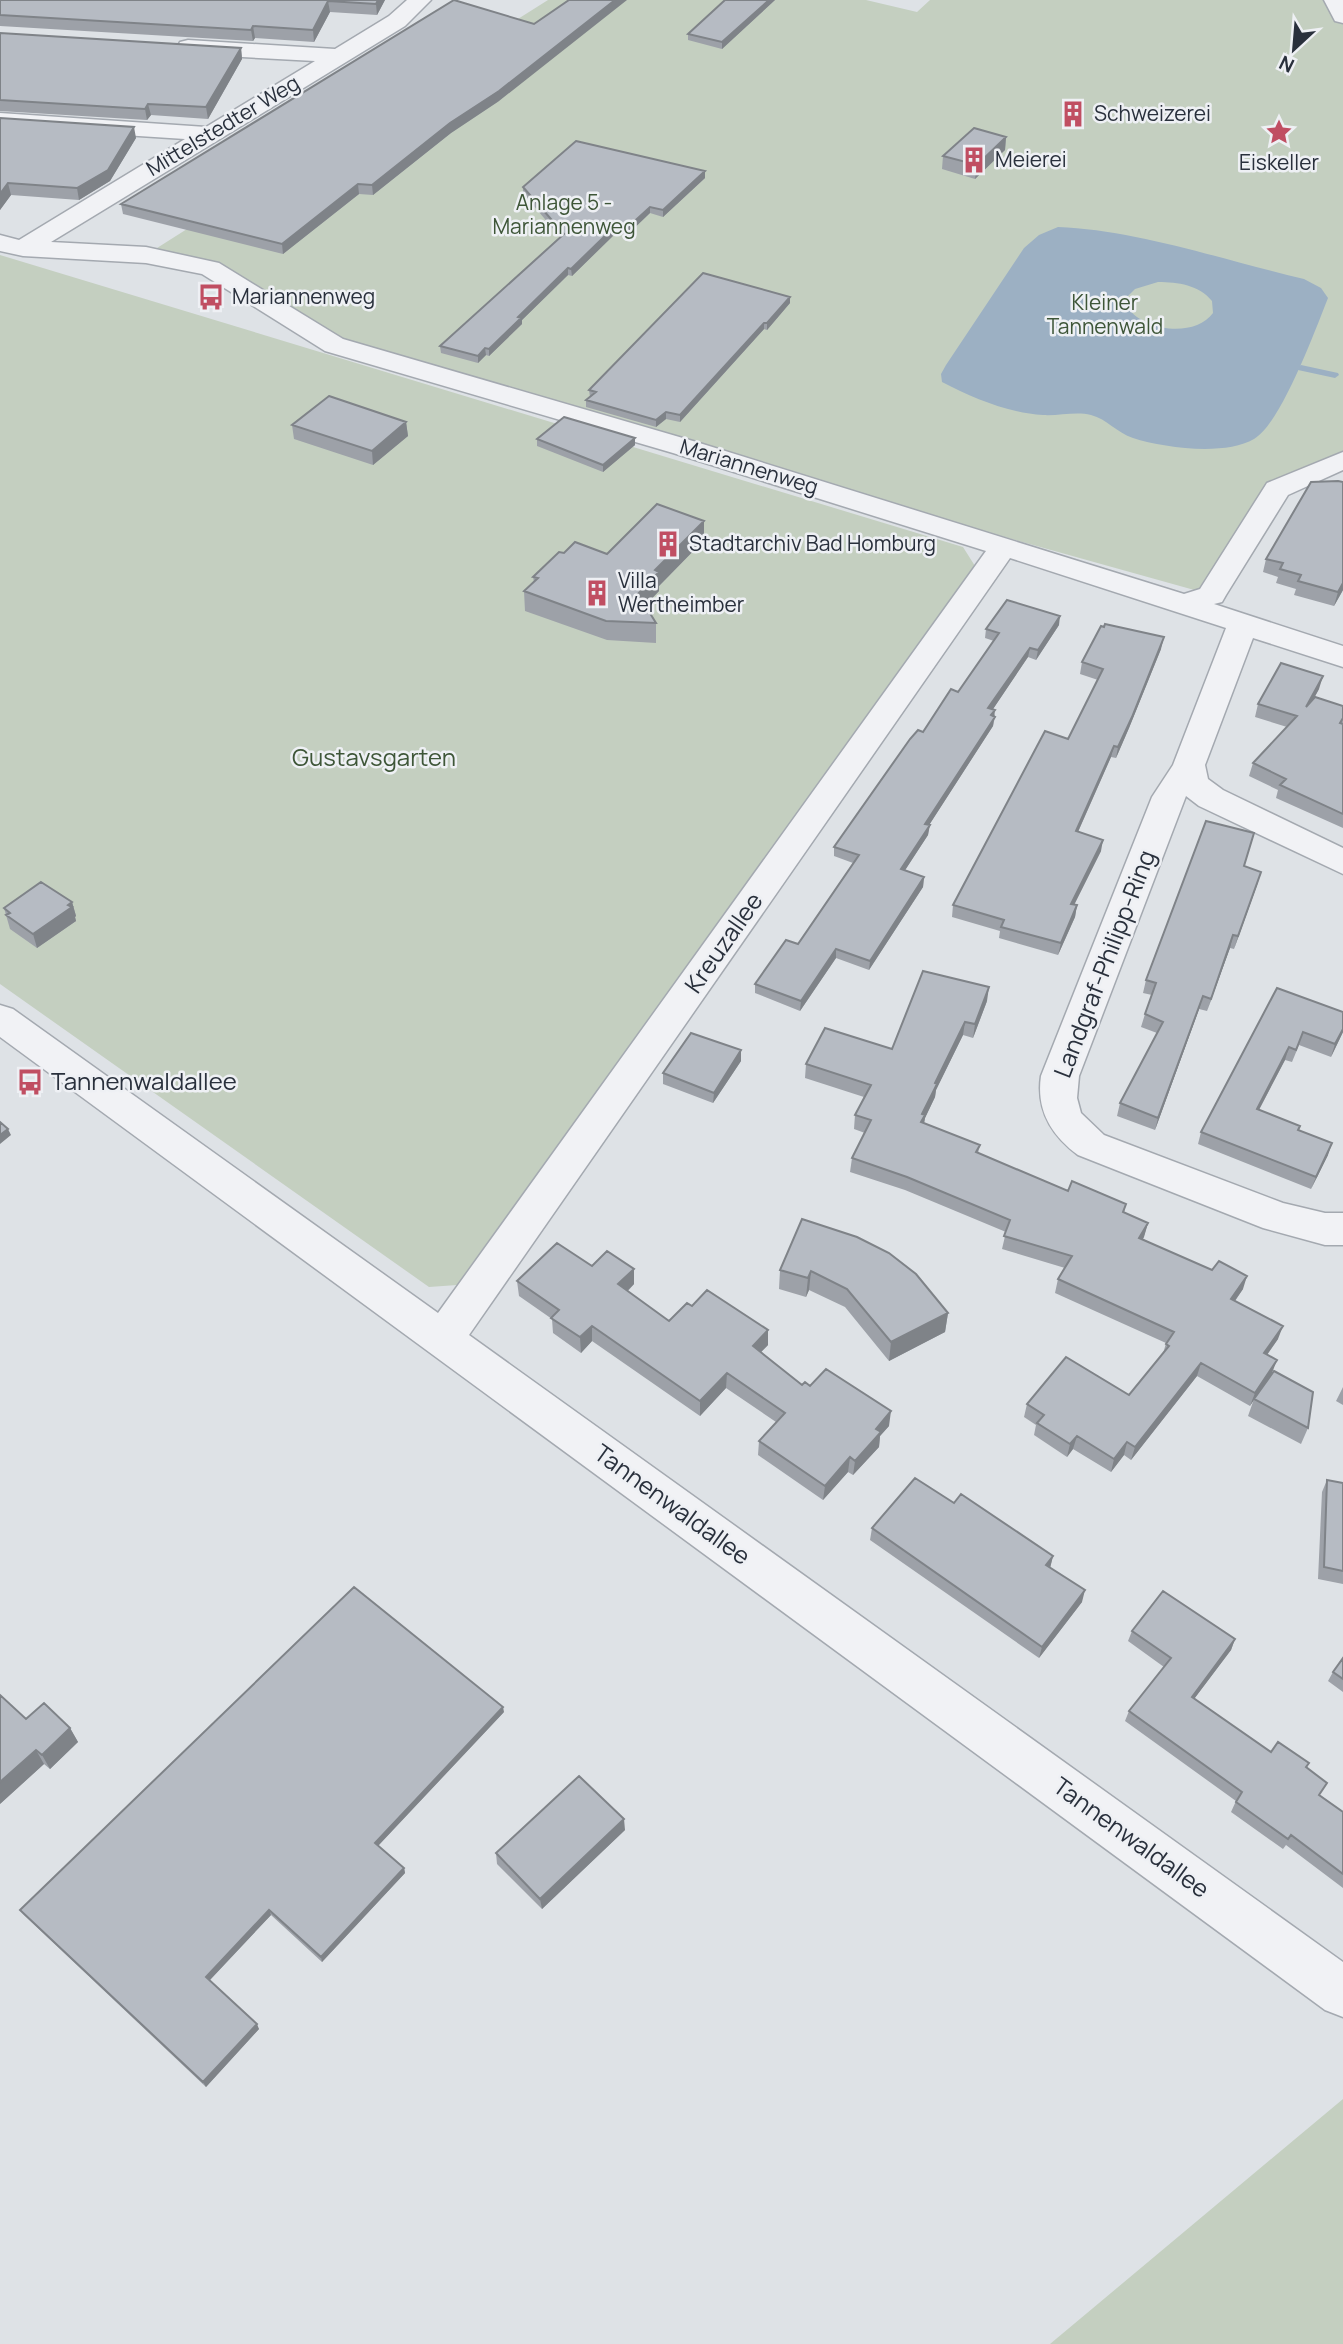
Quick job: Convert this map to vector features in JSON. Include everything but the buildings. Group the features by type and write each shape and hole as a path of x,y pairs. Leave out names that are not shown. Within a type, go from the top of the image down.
{"street":[{"name":"Mittelstedter Weg","path":"11,245 211,134 397,21 420,0"},
{"path":"1335,0 1343,16"},
{"path":"163,45 339,57"},
{"path":"0,120 211,134"},
{"name":"Mariannenweg","path":"11,245 146,256 210,268 334,345 683,447 1004,546 1343,657"},
{"path":"1185,604 1211,595 1277,489 1343,460"},
{"name":"Kreuzallee","path":"443,1339 1004,546"},
{"name":"Landgraf-Philipp-Ring","path":"1243,624 1189,765 1164,810 1060,1076 1057,1100 1070,1127 1091,1145 1277,1217 1325,1229 1343,1229"},
{"path":"1189,765 1190,779 1211,798 1343,862"},
{"name":"Tannenwaldallee","path":"0,1018 1343,1992"}],"green space":[{"path":"548,0 866,0 917,12 930,0 1331,0 1343,24 1343,455 1270,486 1205,593 683,447 334,345 210,268 146,255"},
{"name":"Gustavsgarten","path":"0,255 963,547 975,566 457,1285 429,1287 0,984"},
{"path":"1343,2099 1343,2344 1050,2344"}],"water":[{"path":"1058,227 1119,234 1182,247 1304,279 1321,288 1328,298 1315,331 1286,396 1264,430 1254,439 1227,447 1194,449 1161,445 1127,436 1091,415 1030,414 978,399 942,382 941,374 946,365 1024,248 1039,235","holes":["1158,282 1180,284 1201,291 1212,301 1213,313 1205,321 1182,328 1157,326 1146,322 1128,308 1127,297 1135,289"]}],"waterway":[{"path":"1301,368 1335,375"}],"place":[{"name":"Schweizerei","path":"1073,114"},
{"name":"Eiskeller","path":"1279,132"},
{"name":"Meierei","path":"974,160"},
{"name":"Mariannenweg","path":"211,297"},
{"name":"Stadtarchiv Bad Homburg","path":"668,544"},
{"name":"Villa Wertheimber","path":"597,593"},
{"name":"Tannenwaldallee","path":"30,1082"}],"park label":[{"name":"Anlage 5 - Mariannenweg","path":"564,215"},
{"name":"Kleiner Tannenwald","path":"1105,315"}]}
